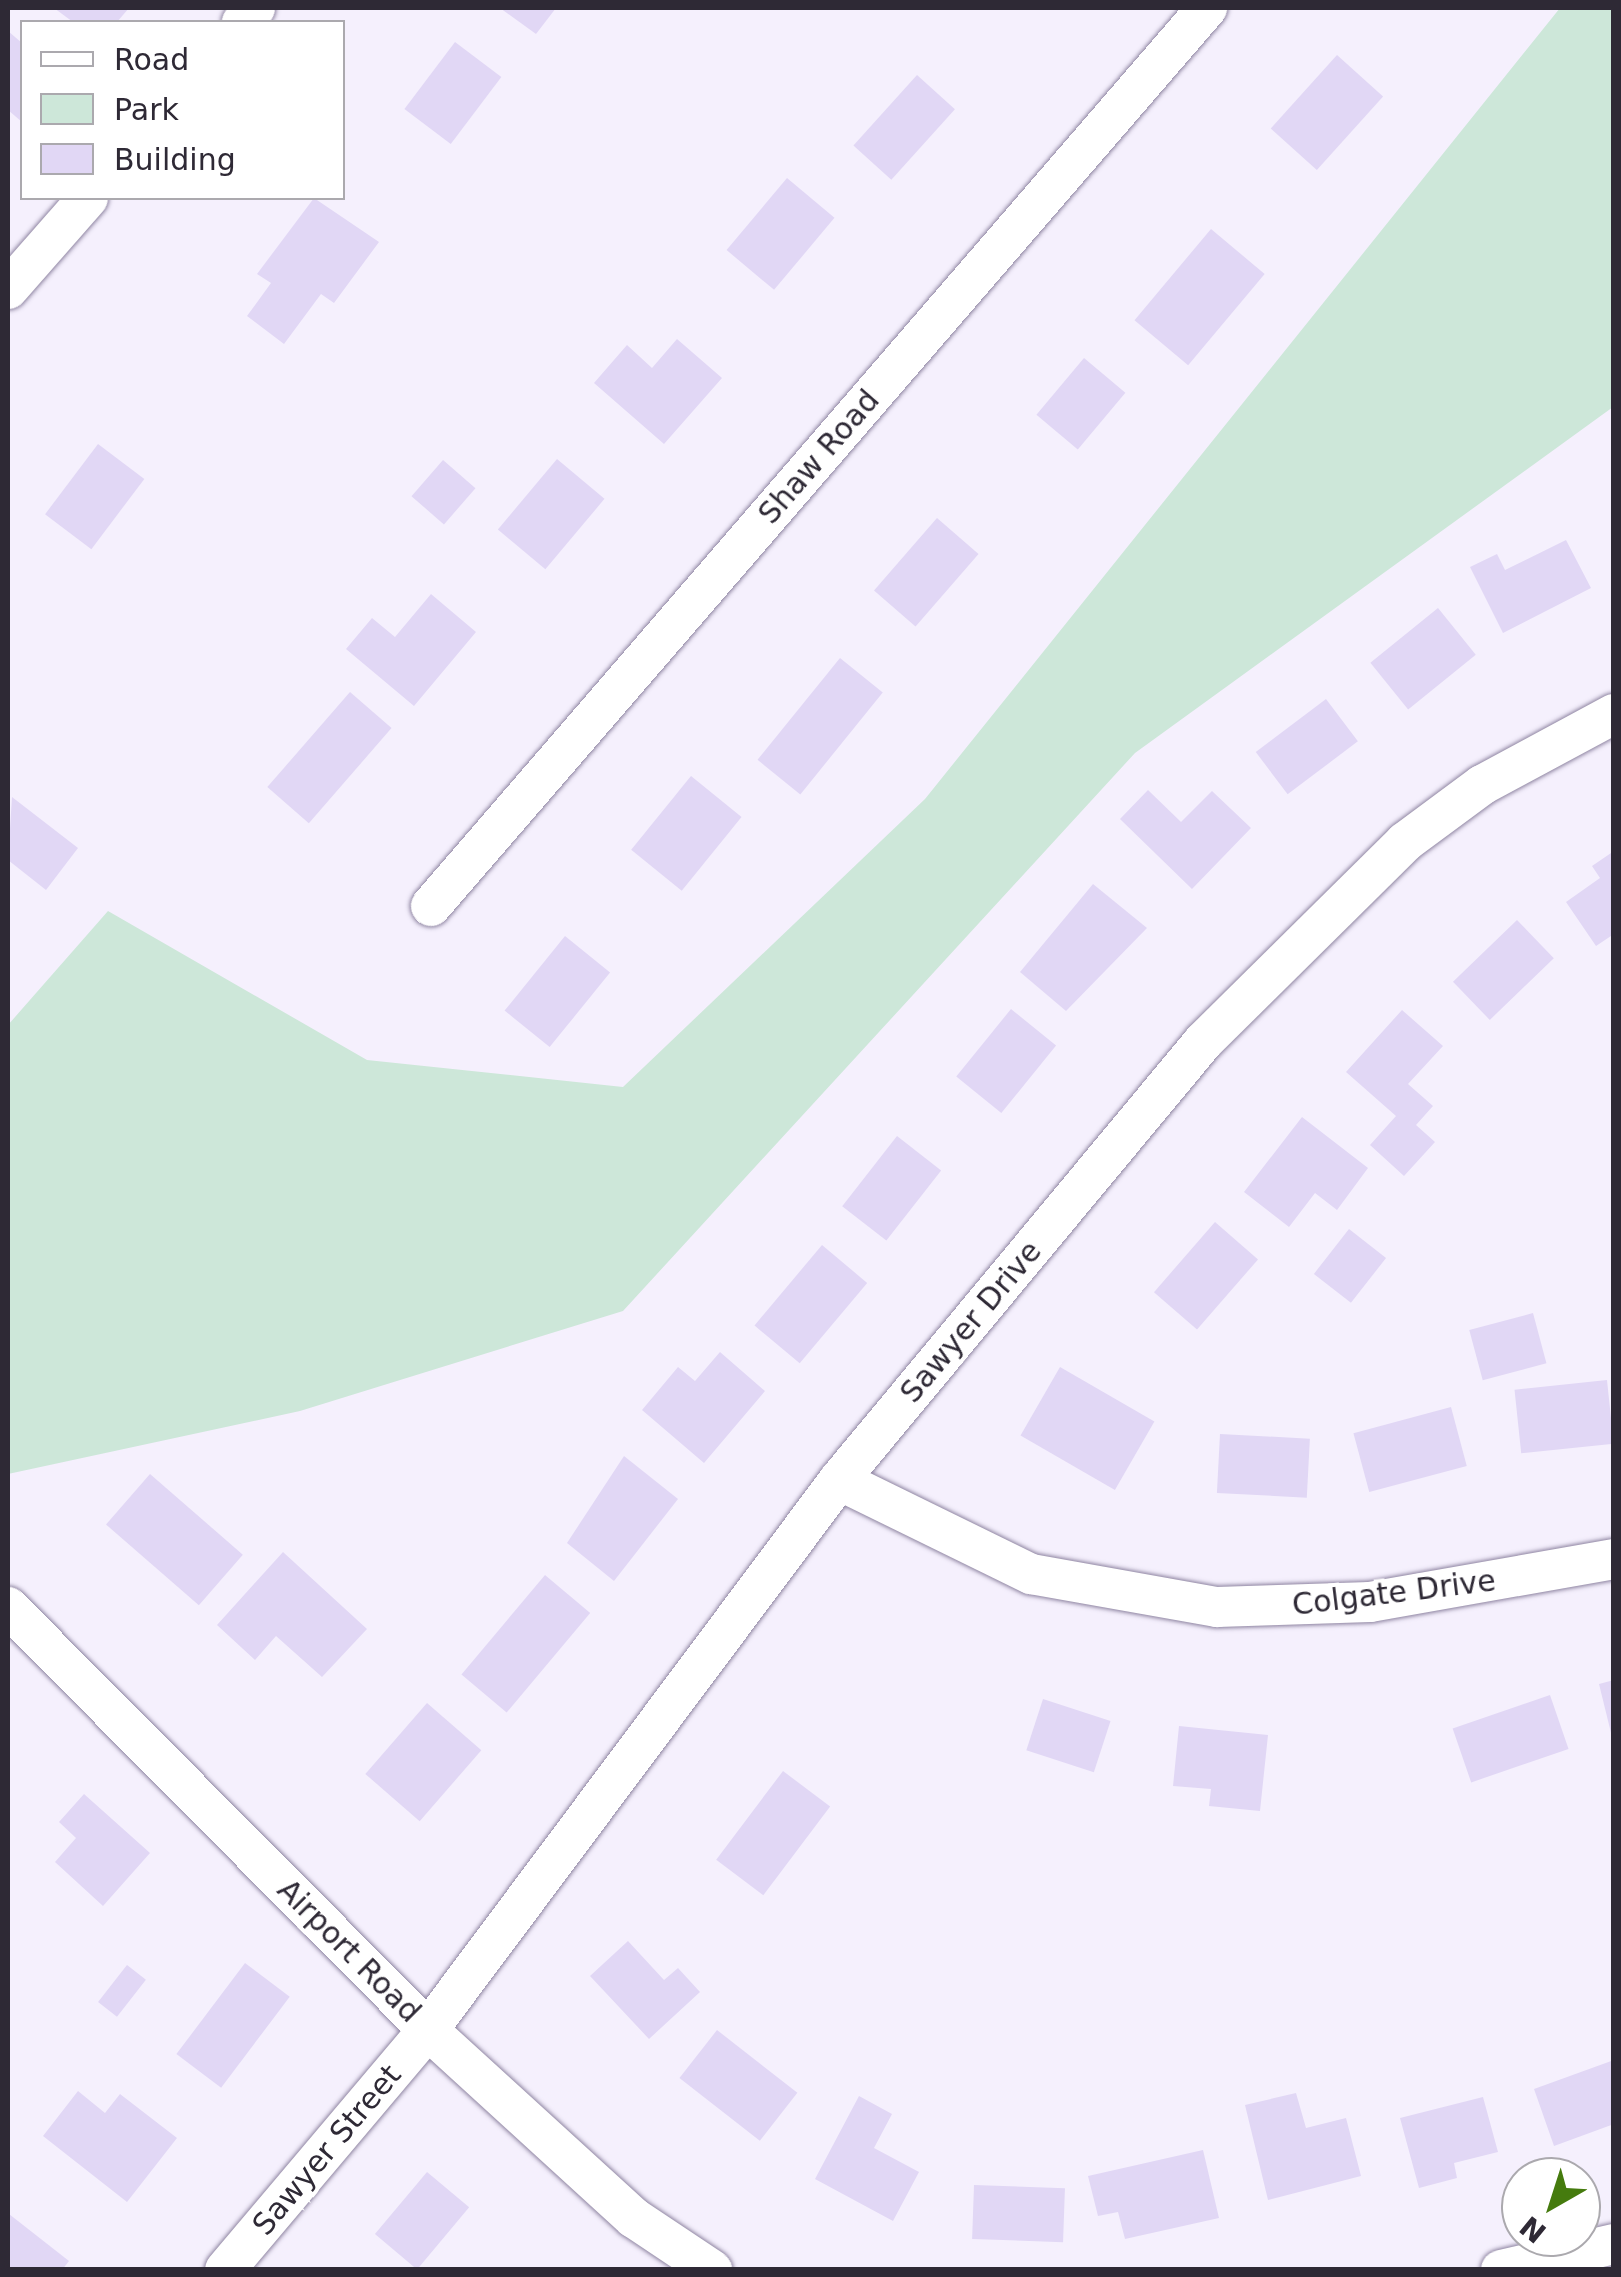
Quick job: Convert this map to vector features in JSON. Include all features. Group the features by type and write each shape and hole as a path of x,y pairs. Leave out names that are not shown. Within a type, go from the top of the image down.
{"street":[{"name":"Shaw Road","path":"431,906 1206,8"},
{"path":"8,288 86,200"},
{"name":"Sawyer Drive","path":"428,2030 840,1480 1306,930 1482,785 1614,714"},
{"name":"Colgate Drive","path":"840,1480 1030,1574 1217,1607 1370,1602 1614,1559"},
{"name":"Airport Road","path":"8,1607 428,2030 634,2218 712,2270"},
{"name":"Sawyer Street","path":"225,2270 428,2030"},
{"path":"1501,2270 1614,2244"}],"green space":[{"path":"1560,8 1613,8 1613,407 1135,753 623,1311 300,1411 8,1474 8,1025 108,911 367,1060 623,1087 925,799"}],"building":[{"path":"54,8 129,8 119,20 70,20"},
{"path":"500,8 556,8 536,34"},
{"path":"8,31 20,41 20,120 8,110"},
{"path":"455,42 501,77 451,144 404,109"},
{"path":"1337,55 1383,96 1317,170 1271,129"},
{"path":"917,75 955,109 891,180 853,146"},
{"path":"787,178 834,218 774,290 727,250"},
{"path":"312,200 379,242 334,303 321,294 284,344 247,316 271,283 257,274"},
{"path":"1211,229 1265,274 1188,365 1135,320"},
{"path":"677,339 722,378 664,444 594,383 627,345 652,368"},
{"path":"1084,358 1125,393 1078,449 1036,415"},
{"path":"98,444 144,479 91,549 45,514"},
{"path":"557,459 604,499 545,569 498,529"},
{"path":"443,460 475,488 444,524 412,496"},
{"path":"937,518 979,554 916,627 874,590"},
{"path":"1566,540 1591,588 1503,633 1470,567 1497,554 1505,570"},
{"path":"431,594 476,632 414,706 346,649 372,618 395,637"},
{"path":"1438,608 1476,655 1408,709 1370,663"},
{"path":"840,658 883,693 800,794 758,760"},
{"path":"350,692 392,728 309,823 267,787"},
{"path":"1326,699 1358,741 1288,794 1256,752"},
{"path":"691,776 742,817 682,891 631,850"},
{"path":"1148,790 1181,822 1212,791 1251,828 1192,889 1120,819"},
{"path":"12,797 78,848 46,890 8,860"},
{"path":"1614,851 1614,934 1596,946 1566,902 1600,878 1592,866"},
{"path":"1093,884 1147,928 1066,1011 1020,972"},
{"path":"1517,920 1554,958 1490,1020 1453,982"},
{"path":"565,936 610,973 550,1047 505,1011"},
{"path":"1011,1009 1056,1046 1001,1113 956,1077"},
{"path":"1402,1010 1443,1046 1408,1084 1433,1106 1416,1125 1435,1142 1404,1176 1370,1145 1396,1116 1346,1072"},
{"path":"1302,1117 1368,1168 1337,1210 1315,1193 1289,1227 1244,1192"},
{"path":"897,1136 941,1170 886,1241 842,1206"},
{"path":"1215,1222 1258,1259 1197,1330 1154,1292"},
{"path":"1349,1229 1386,1258 1351,1303 1314,1274"},
{"path":"822,1245 867,1283 800,1363 755,1325"},
{"path":"1533,1313 1546,1363 1483,1380 1469,1330"},
{"path":"720,1352 765,1391 704,1463 642,1410 678,1367 695,1381"},
{"path":"1060,1367 1154,1422 1115,1490 1020,1435"},
{"path":"1607,1380 1614,1444 1521,1453 1515,1390"},
{"path":"1451,1407 1467,1466 1369,1492 1353,1433"},
{"path":"1220,1434 1310,1439 1307,1498 1217,1493"},
{"path":"624,1456 678,1499 614,1581 567,1543"},
{"path":"150,1474 243,1555 199,1605 106,1525"},
{"path":"283,1552 367,1629 322,1677 276,1636 255,1660 217,1625"},
{"path":"545,1575 590,1613 507,1713 461,1675"},
{"path":"1614,1680 1614,1737 1612,1737 1599,1684"},
{"path":"1550,1695 1569,1749 1471,1782 1453,1729"},
{"path":"1043,1699 1111,1721 1094,1772 1026,1750"},
{"path":"427,1703 481,1750 420,1821 365,1774"},
{"path":"1179,1726 1268,1735 1260,1811 1209,1806 1211,1789 1173,1786"},
{"path":"783,1771 830,1807 763,1895 716,1860"},
{"path":"84,1794 150,1853 103,1906 55,1862 76,1838 59,1822"},
{"path":"628,1941 664,1980 678,1968 700,1992 649,2039 590,1976"},
{"path":"245,1963 290,1997 221,2088 176,2054"},
{"path":"127,1965 146,1980 117,2017 98,2002"},
{"path":"717,2030 797,2093 760,2141 679,2078"},
{"path":"1614,2060 1614,2124 1554,2146 1534,2089"},
{"path":"78,2091 105,2113 120,2094 177,2138 127,2202 43,2136"},
{"path":"1296,2093 1306,2128 1346,2118 1361,2176 1268,2200 1245,2105"},
{"path":"859,2096 892,2114 874,2148 919,2172 893,2221 815,2179"},
{"path":"1483,2097 1498,2152 1454,2163 1457,2178 1419,2188 1400,2118"},
{"path":"1203,2150 1219,2218 1125,2239 1118,2212 1098,2216 1088,2176"},
{"path":"427,2172 469,2207 417,2269 375,2234"},
{"path":"974,2185 1065,2188 1063,2242 972,2239"},
{"path":"9,2214 69,2261 62,2270 8,2270"}]}
